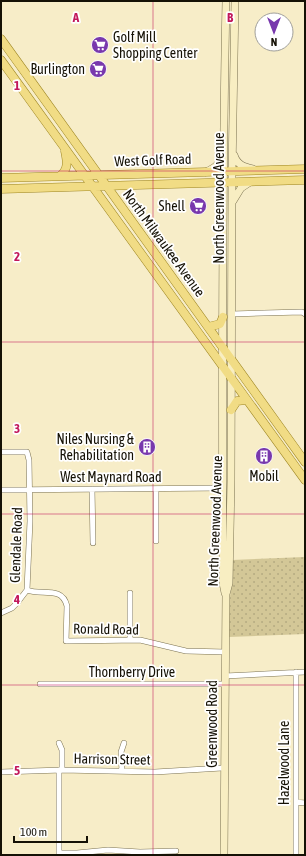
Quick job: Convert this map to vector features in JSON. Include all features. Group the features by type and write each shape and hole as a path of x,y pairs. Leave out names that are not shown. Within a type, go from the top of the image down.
{"main road":[{"name":"North Greenwood Avenue","path":"226,1 223,157 222,488 223,583 226,594"},
{"name":"North Greenwood Avenue","path":"226,594 229,583 232,410 232,144 234,1"},
{"name":"North Milwaukee Avenue","path":"1,39 305,462"},
{"name":"North Milwaukee Avenue","path":"1,60 305,480"},
{"path":"232,144 234,158 238,164 261,170"},
{"path":"60,176 65,172 67,166 65,148"},
{"path":"206,172 214,168 223,157"},
{"name":"West Golf Road","path":"1,178 305,169"},
{"name":"West Golf Road","path":"1,188 305,180"},
{"path":"232,203 241,188 250,182"},
{"path":"208,327 220,324 223,317"},
{"path":"232,410 237,401 246,400"},
{"name":"Greenwood Road","path":"224,855 226,594"}],"street":[{"path":"232,314 302,312 305,314"},
{"name":"Glendale Road","path":"1,452 27,452 29,460 30,521 27,590 12,608 1,613"},
{"name":"West Maynard Road","path":"1,490 222,488"},
{"path":"92,489 93,543"},
{"path":"156,489 156,542"},
{"name":"Ronald Road","path":"27,590 58,594 65,600 67,606 66,641 140,640 186,651 225,652"},
{"path":"130,593 130,640"},
{"name":"Hazelwood Lane","path":"296,672 296,855"},
{"path":"225,676 305,672"},
{"name":"Thornberry Drive","path":"40,684 225,684"},
{"path":"59,743 62,750 60,770 59,854 77,854 108,850 140,854 176,851"},
{"path":"122,771 121,752 124,743"},
{"name":"Harrison Street","path":"1,772 60,770 156,772 222,768"},
{"path":"296,802 305,803"}],"shaded area":[{"path":"305,557 305,634 228,637 232,560"}],"place":[{"name":"Golf Mill Shopping Center","path":"100,45"},
{"name":"Burlington","path":"98,69"},
{"name":"Shell","path":"198,206"},
{"name":"Niles Nursing & Rehabilitation","path":"147,447"},
{"name":"Mobil","path":"264,456"}]}
